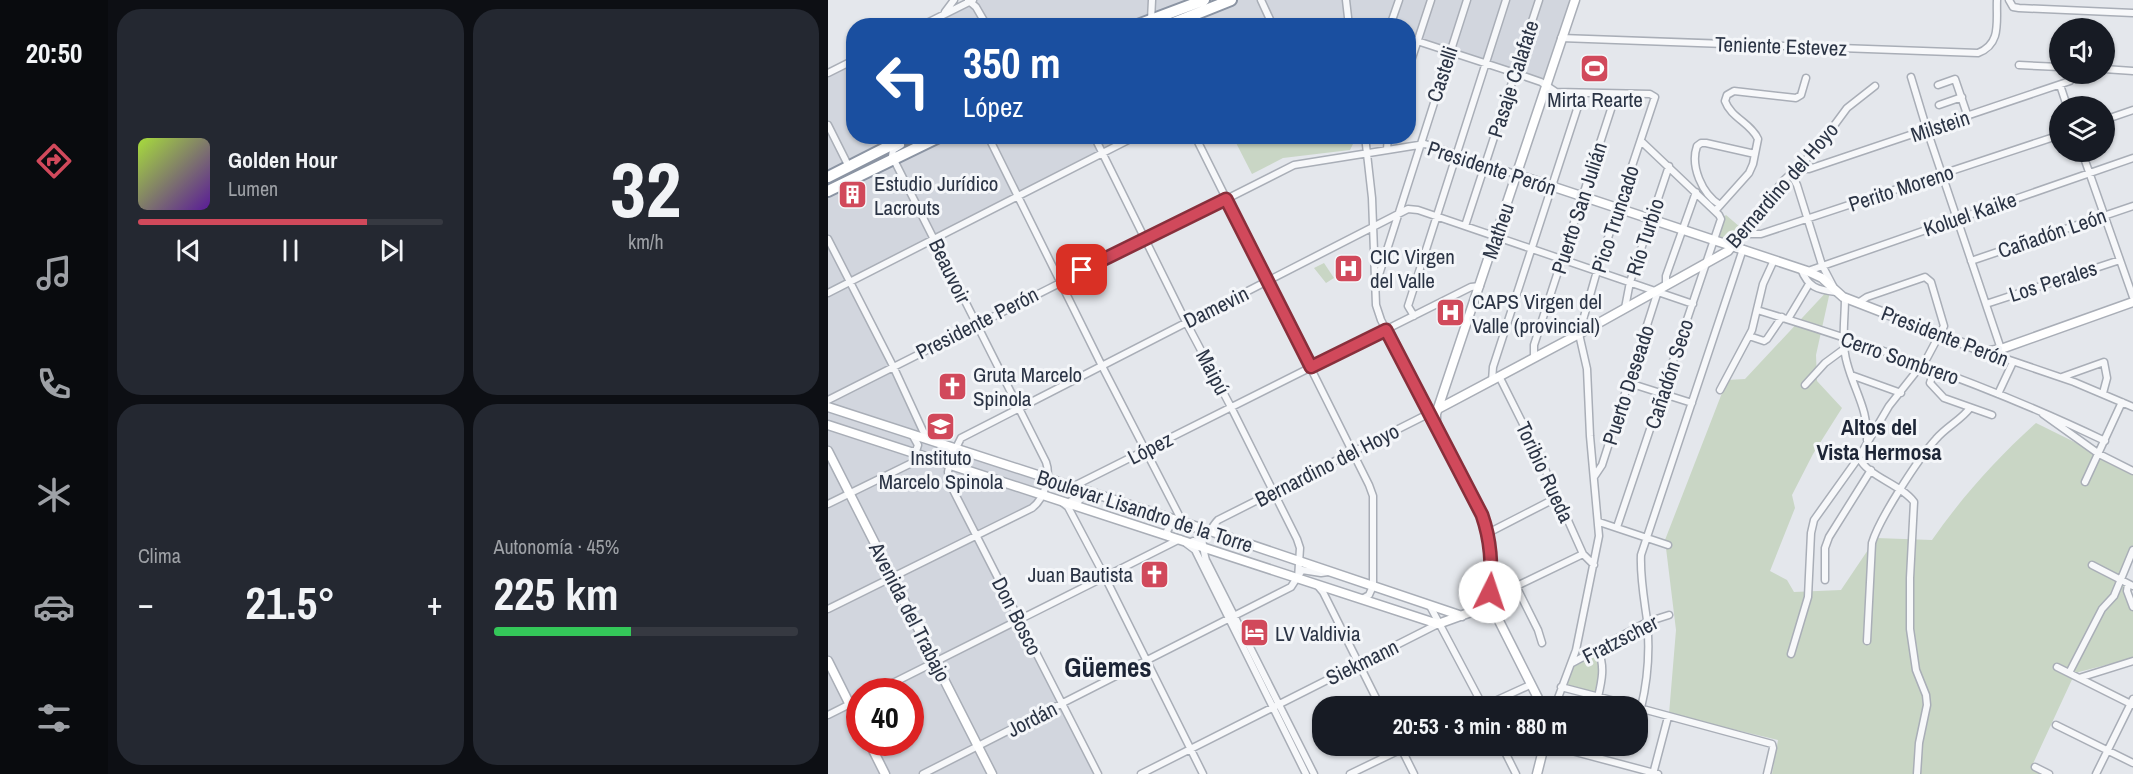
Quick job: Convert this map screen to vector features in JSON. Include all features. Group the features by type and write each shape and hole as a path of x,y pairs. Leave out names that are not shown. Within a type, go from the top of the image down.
{"highway":[{"path":"1160,18 1204,0"},
{"path":"1186,18 1231,0"},
{"path":"828,177 893,144"},
{"path":"828,191 925,144"}],"street":[{"path":"943,15 954,0"},
{"path":"937,18 970,0 982,18"},
{"path":"1150,18 1152,0"},
{"path":"1261,0 1269,18"},
{"path":"1346,0 1348,18"},
{"path":"1393,18 1399,0"},
{"path":"1416,47 1431,0"},
{"name":"Castelli","path":"1375,285 1467,0"},
{"path":"1413,316 1407,306 1438,217 1506,0"},
{"name":"Pasaje Calafate","path":"1465,226 1539,0"},
{"name":"Matheu","path":"1488,533 1482,515 1437,428 1433,411 1497,237 1575,0"},
{"name":"Teniente Estevez","path":"1561,38 1970,53 1985,50 1995,40 1997,0"},
{"path":"2009,0 2013,7 2133,13"},
{"path":"1418,41 1515,73 1556,92 1616,94"},
{"path":"828,73 846,64"},
{"path":"2019,65 2049,66"},
{"path":"2115,70 2133,71"},
{"path":"1911,77 2002,353 2133,302"},
{"path":"1718,208 1749,173 1758,139 1756,134 1730,112 1725,101 1728,93 1734,91 1800,98 1806,78"},
{"path":"1938,85 1955,79 1968,117"},
{"path":"2060,85 2064,96"},
{"name":"Milstein","path":"1800,166 1809,169 2060,85"},
{"name":"Bernardino del Hoyo","path":"1203,544 1218,520 1579,334 1732,246 1791,174 1816,150 1847,108 1875,86"},
{"path":"1495,378 1492,367 1582,94"},
{"name":"Pico Truncado","path":"1558,696 1579,635 1598,546 1599,522 1587,369 1579,334 1597,271 1655,97 1650,94 1616,94"},
{"name":"Puerto San Julián","path":"1534,357 1534,345 1616,94"},
{"path":"1940,105 1962,97"},
{"path":"2115,116 2133,110"},
{"path":"828,125 849,166"},
{"name":"Perito Moreno","path":"1741,234 1761,234 2049,139"},
{"path":"1641,141 1696,192 1718,208"},
{"path":"1718,208 1709,198 1698,176 1695,158 1697,146 1706,143 1755,154"},
{"path":"894,159 892,156 894,150 903,144"},
{"path":"992,144 1102,366 1184,524"},
{"name":"Maipú","path":"1098,144 1299,542 1298,579"},
{"path":"828,293 1120,144"},
{"path":"1199,144 1353,452 1372,496 1372,586 1369,595 1361,599"},
{"path":"1366,144 1374,227 1378,313 1433,411"},
{"path":"1387,144 1387,149"},
{"name":"Presidente Perón","path":"828,402 893,366 1144,238 1294,165 1419,144 1457,153 1804,270 1822,278 1836,292 1857,303 1985,351 2002,353 2013,362 2103,393 2133,407"},
{"name":"Koluel Kaike","path":"1804,270 2133,158"},
{"name":"Beauvoir","path":"894,159 1046,462 1048,479"},
{"path":"2086,162 2133,297"},
{"name":"Río Turbio","path":"1625,308 1630,282 1669,166"},
{"path":"1791,174 1797,185 1822,265 1836,292"},
{"name":"Puerto Deseado","path":"1594,477 1602,465 1696,192"},
{"name":"Cañadón León","path":"1971,261 2133,206"},
{"name":"Cañadón Seco","path":"1617,527 1721,219 1718,208"},
{"name":"Damevin","path":"952,456 961,438 1398,214 1413,209 1630,282 1662,288 1693,304"},
{"path":"828,239 893,366 923,431 933,442"},
{"path":"1641,696 1648,672 1647,622 1640,566 1646,538 1743,249"},
{"path":"1720,390 1749,336 1763,284 1774,260"},
{"name":"Los Perales","path":"1986,304 2120,260"},
{"path":"1804,270 1809,284 1824,291 1836,292"},
{"path":"1791,654 1808,597 1811,533 1814,520 1858,457 1867,440 1923,365 1944,326 1928,279 1921,278 1867,297 1857,303"},
{"path":"1749,336 1764,341 1767,339 1809,284"},
{"name":"López","path":"1046,495 1052,484 1074,488 1471,287 1480,286"},
{"path":"1845,298 1844,349 1866,414 1867,440"},
{"name":"Cerro Sombrero","path":"1757,310 1923,365 2041,411 2105,441"},
{"path":"1805,385 1825,363 1844,349"},
{"path":"1998,394 2013,362"},
{"path":"2060,377 2104,362 2107,378 2103,393"},
{"path":"1934,370 1930,383 1939,395 1992,415"},
{"path":"1851,375 1901,393"},
{"name":"Toribio Rueda","path":"1495,378 1558,497 1583,554 1594,565"},
{"path":"1629,383 1692,403"},
{"name":"Boulevar Lisandro de la Torre","path":"828,402 945,446 952,456 1063,502 1177,540 1203,544 1298,579 1438,624"},
{"path":"2085,482 2122,402"},
{"path":"1867,641 1872,543 1875,534 1901,489 1935,440 1963,417 1970,408"},
{"name":"Cerro Sombrero","path":"2041,411 2099,454 2133,471"},
{"name":"Boulevar Lisandro de la Torre","path":"828,425 929,458 952,456 1048,479 1462,616"},
{"path":"910,462 916,453 917,441 914,436"},
{"name":"Avenida del Trabajo","path":"828,451 992,774"},
{"name":"Don Bosco","path":"952,456 948,472 950,484 1098,774"},
{"path":"1858,457 1860,462 1901,489 1914,502 1910,629 1916,670 1927,699 1919,743 1917,774"},
{"path":"828,504 910,462 929,458 943,468 950,484"},
{"path":"1825,580 1825,548 1829,537 1871,470"},
{"path":"828,609 1032,508 1046,495 1048,479"},
{"path":"1046,495 1077,502 1081,494 1074,488"},
{"path":"1536,696 1490,603 1492,563 1488,533 1558,497"},
{"path":"1063,502 1068,507 1104,575 1203,774"},
{"path":"1599,522 1668,545"},
{"path":"1232,618 1195,550 1177,540 1167,531 1170,524 1188,529 1196,528 1203,544 1206,560 1306,774"},
{"path":"901,678 1177,540"},
{"path":"2069,673 2102,609 2114,596 2133,550"},
{"name":"Siekmann","path":"1141,774 1438,624 1485,607 1496,596 1583,554"},
{"path":"2092,566 2131,585 2127,591 2133,607"},
{"name":"Jordán","path":"923,774 1290,587 1304,569 1321,573 1329,572"},
{"path":"1317,585 1323,592 1375,696"},
{"path":"1516,586 1542,643"},
{"path":"1394,610 1407,610 1424,615 1430,606"},
{"path":"1430,606 1478,696"},
{"name":"Fratzscher","path":"1571,663 1647,622 1669,615"},
{"path":"1598,650 1603,671 1598,696"},
{"path":"828,661 846,698"},
{"path":"2079,678 2133,661"},
{"path":"2057,667 2132,702 2096,774"},
{"path":"1505,696 1530,685"},
{"path":"1561,687 1594,696"},
{"path":"1275,705 1314,774"},
{"path":"828,715 846,706"},
{"path":"1648,710 1772,744 1767,774"},
{"path":"1589,756 1655,774 1668,717"},
{"path":"2056,725 2133,763"},
{"path":"875,756 885,774"},
{"path":"1350,774 1385,756"},
{"path":"1407,756 1414,774"},
{"path":"1507,756 1516,774"},
{"path":"1537,774 1542,756"},
{"path":"2035,767 2049,774"}],"shaded area":[{"path":"973,0 1575,0 1546,85 1416,40 1416,18 937,18"},
{"path":"846,64 846,144 1122,144 849,282 928,438 1048,479 1039,502 977,535 1098,774 828,774 828,73"}],"green space":[{"path":"1237,144 1353,144 1350,150 1283,158 1252,174"},
{"path":"1726,215 1740,227 1739,231 1729,240 1714,241 1721,219"},
{"path":"1324,263 1334,278 1326,283 1314,268"},
{"path":"1831,287 1816,355 1817,381 1842,408 1813,454 1792,495 1795,508 1770,571 1787,580 1794,592 1841,590 1876,538 1932,540 1981,478 2036,423 2133,471 2133,550 2122,573 2133,608 2133,658 2075,673 2031,768 2043,774 1772,774 1778,740 1669,714 1676,630 1665,540 1727,380 1745,379"},
{"path":"1596,655 1601,672 1597,693 1567,685 1574,666"}],"place":[{"name":"Mirta Rearte","path":"1595,68"},
{"name":"Estudio Jurídico Lacrouts","path":"853,195"},
{"name":"CIC Virgen del Valle","path":"1349,268"},
{"name":"CAPS Virgen del Valle (provincial)","path":"1451,313"},
{"name":"Gruta Marcelo Spinola","path":"952,386"},
{"name":"Instituto Marcelo Spinola","path":"941,426"},
{"name":"Juan Bautista","path":"1154,574"},
{"name":"LV Valdivia","path":"1254,633"}],"district":[{"name":"Altos del Vista Hermosa","path":"1879,440"},
{"name":"Güemes","path":"1108,667"}],"route":[{"path":"1082,270 1226,199 1311,367 1386,330 1482,515 1490,543 1492,563 1490,592"}]}
